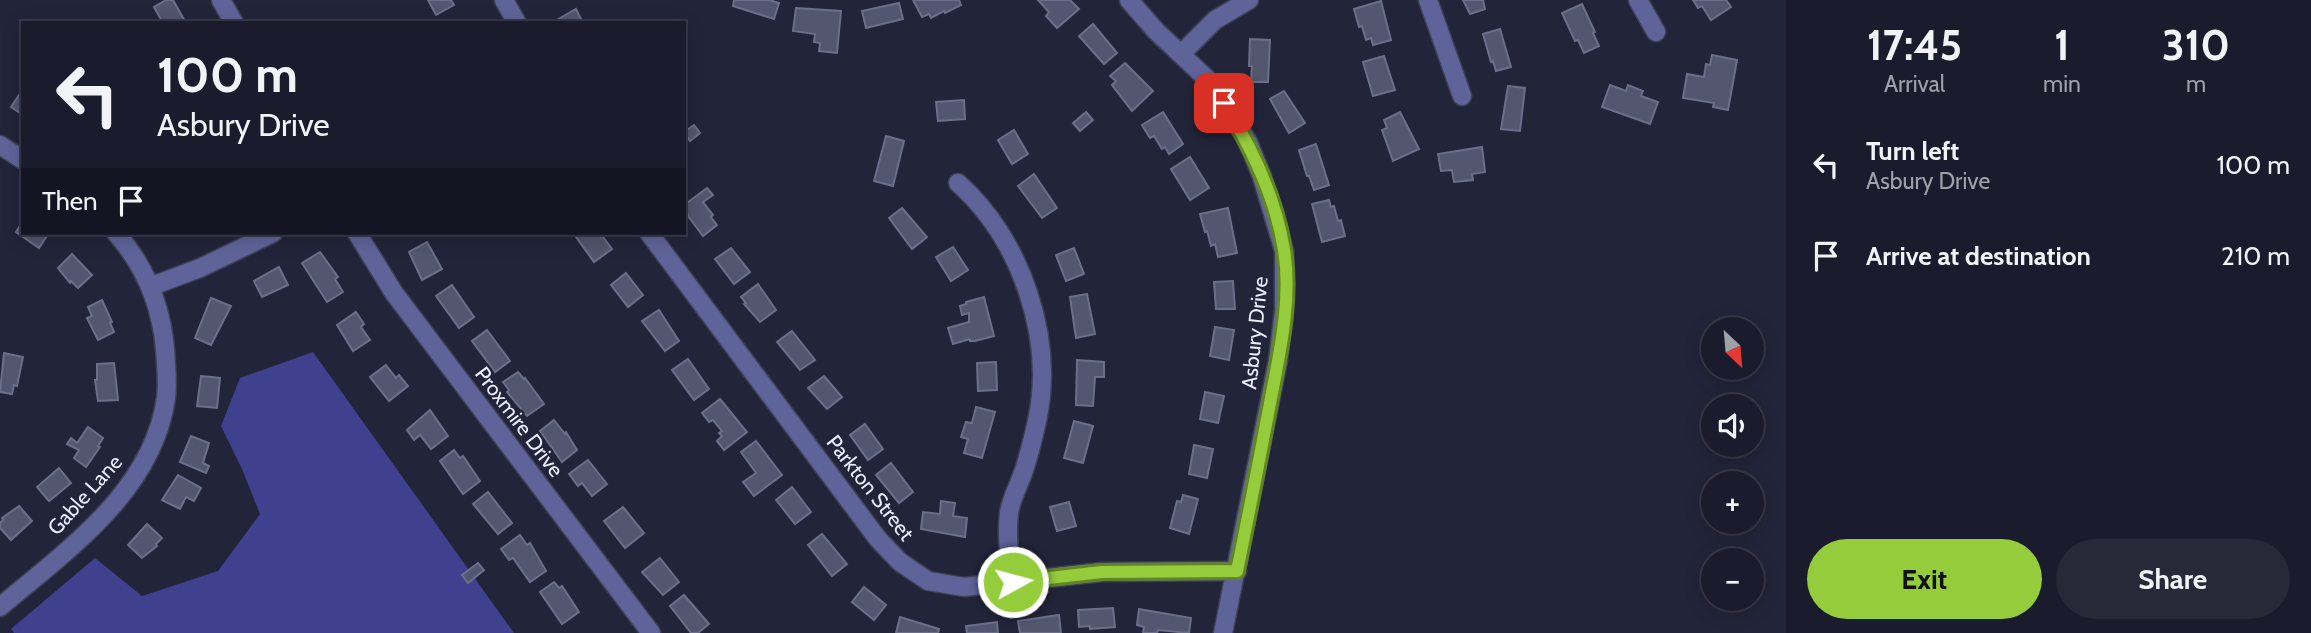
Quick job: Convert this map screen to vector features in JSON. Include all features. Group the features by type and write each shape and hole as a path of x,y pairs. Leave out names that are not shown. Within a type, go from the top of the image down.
{"street":[{"path":"221,0 233,21"},
{"path":"504,0 516,21"},
{"name":"Asbury Drive","path":"1129,0 1156,31 1206,78 1224,103 1248,142 1272,204 1284,251 1284,310 1278,360 1223,633"},
{"path":"1181,54 1215,20 1249,0"},
{"path":"1428,0 1462,96"},
{"path":"1638,0 1656,32"},
{"path":"0,145 21,159"},
{"path":"958,183 982,208 1009,251 1027,289 1040,344 1038,417 1030,452 1009,512 1008,547 1013,582"},
{"name":"Gable Lane","path":"0,607 96,522 138,474 150,452 166,398 163,327 152,286 117,235"},
{"path":"152,286 200,268 269,235"},
{"name":"Proxmire Drive","path":"358,235 394,293 651,633"},
{"name":"Parkton Street","path":"650,235 878,539 900,562 928,581 964,587 1102,572 1237,571"}],"shaded area":[{"path":"313,352 514,633 14,633 11,629 95,558 142,596 218,571 260,514 221,426 240,378"}],"building":[{"path":"166,0 173,0 185,21 162,21 154,7"},
{"path":"428,0 451,0 454,5 436,15"},
{"path":"734,0 769,0 779,3 774,19 733,6"},
{"path":"913,0 959,0 961,5 931,18 929,14 922,17"},
{"path":"1038,0 1070,0 1079,9 1057,28 1046,16 1049,12"},
{"path":"1463,0 1483,0 1485,9 1470,14"},
{"path":"1693,0 1726,0 1731,7 1711,20 1702,6 1698,8"},
{"path":"1381,1 1391,40 1373,45 1371,38 1366,40 1362,26 1359,27 1354,9"},
{"path":"899,3 903,19 866,28 862,11"},
{"path":"1582,4 1599,46 1584,53 1578,40 1575,41 1562,13"},
{"path":"796,8 841,11 837,53 819,51 820,43 814,42 815,34 793,31"},
{"path":"576,9 582,21 555,21"},
{"path":"1093,24 1117,53 1104,64 1079,36"},
{"path":"1500,29 1511,67 1496,71 1483,34"},
{"path":"1250,39 1270,40 1268,82 1251,82"},
{"path":"1712,55 1737,60 1728,110 1713,107 1714,103 1683,98 1687,74 1704,77 1706,64 1710,65"},
{"path":"1384,56 1395,90 1373,96 1363,62"},
{"path":"1125,63 1153,91 1132,111 1112,85 1116,81 1110,76"},
{"path":"1610,85 1626,91 1628,85 1643,91 1641,96 1658,102 1650,124 1602,107"},
{"path":"1508,86 1525,88 1520,131 1501,129"},
{"path":"1284,91 1305,123 1289,133 1270,99"},
{"path":"21,92 21,114 11,107"},
{"path":"964,100 965,119 938,121 936,102"},
{"path":"1086,112 1093,120 1080,131 1073,123"},
{"path":"1163,112 1183,144 1169,154 1165,147 1162,149 1154,136 1150,138 1142,125"},
{"path":"1400,112 1419,149 1393,161 1382,130 1387,128 1384,120"},
{"path":"694,125 700,133 690,141 686,131"},
{"path":"1014,130 1028,154 1012,164 998,140"},
{"path":"886,136 904,141 893,186 874,181"},
{"path":"1316,144 1329,185 1314,190 1299,150"},
{"path":"1482,147 1485,172 1472,174 1473,180 1454,182 1452,170 1441,171 1438,154"},
{"path":"1190,157 1209,188 1190,200 1171,169"},
{"path":"1034,174 1057,208 1042,218 1018,186"},
{"path":"707,188 713,195 703,202 717,225 703,236 688,216 686,204"},
{"path":"1329,200 1331,207 1334,206 1338,221 1341,220 1345,236 1322,242 1312,204"},
{"path":"902,208 927,237 912,249 889,218"},
{"path":"1228,208 1237,253 1218,257 1215,244 1211,246 1207,231 1205,232 1200,214"},
{"path":"21,224 21,235 48,235 39,248 16,232"},
{"path":"602,235 612,249 594,262 576,237"},
{"path":"427,242 442,269 422,280 409,252"},
{"path":"953,247 968,270 951,281 936,257"},
{"path":"731,248 750,272 734,284 715,259"},
{"path":"1074,248 1084,274 1066,281 1056,255"},
{"path":"320,252 338,277 335,279 343,292 327,302 302,263"},
{"path":"72,254 92,275 78,288 71,281 70,283 58,268"},
{"path":"279,267 288,285 262,297 254,281"},
{"path":"626,273 643,295 628,307 611,285"},
{"path":"1233,281 1235,309 1216,309 1214,282"},
{"path":"758,284 776,310 760,322 741,297"},
{"path":"452,285 474,317 459,328 436,296"},
{"path":"1087,294 1095,334 1076,338 1070,297"},
{"path":"984,297 994,336 953,344 948,328 969,322 969,313 962,315 960,306"},
{"path":"211,298 231,306 211,345 195,338"},
{"path":"102,300 114,332 98,340 87,318 92,316 88,307"},
{"path":"659,310 679,341 665,351 642,321"},
{"path":"356,312 364,324 361,327 370,340 353,351 337,325"},
{"path":"1215,327 1234,330 1229,360 1210,356"},
{"path":"487,330 510,361 495,372 472,341"},
{"path":"792,331 815,360 800,370 777,342"},
{"path":"4,353 23,357 17,386 14,385 12,394 0,392"},
{"path":"688,359 709,389 694,400 672,370"},
{"path":"1077,360 1104,362 1104,377 1095,377 1093,406 1076,405"},
{"path":"996,362 997,390 978,391 977,363"},
{"path":"114,363 118,400 98,401 95,380 97,364"},
{"path":"386,365 396,378 399,375 408,386 389,401 370,377"},
{"path":"518,372 544,404 527,416 507,392 509,390 503,382"},
{"path":"201,376 220,378 217,408 197,406"},
{"path":"824,376 842,397 827,409 808,388"},
{"path":"1205,392 1224,396 1218,423 1200,419"},
{"path":"720,399 747,432 724,450 717,441 722,436 719,433 722,431 713,420 709,422 702,413"},
{"path":"976,407 995,412 982,458 964,453 968,439 961,437 966,422 972,423"},
{"path":"430,410 448,436 431,449 420,435 414,440 407,430"},
{"path":"554,420 565,434 566,432 577,450 562,462 540,431"},
{"path":"1074,421 1093,426 1083,463 1064,458"},
{"path":"865,424 883,449 868,460 850,435"},
{"path":"88,427 103,438 86,467 74,458 79,450 67,444 71,438 77,443"},
{"path":"191,436 209,443 203,463 209,466 206,473 180,462"},
{"path":"756,441 782,475 754,496 743,482 756,473 741,452"},
{"path":"1194,445 1213,449 1207,478 1189,474"},
{"path":"454,450 460,458 463,456 480,481 463,494 440,461"},
{"path":"588,460 607,484 592,496 582,483 578,486 569,474"},
{"path":"891,463 913,492 899,503 876,475"},
{"path":"59,468 71,483 49,501 37,487"},
{"path":"178,475 201,488 194,501 186,497 180,509 162,500"},
{"path":"792,487 811,512 795,524 776,500"},
{"path":"488,492 512,523 498,534 473,504"},
{"path":"1183,495 1198,499 1189,534 1170,528 1177,501 1181,502"},
{"path":"941,501 955,503 953,516 967,518 965,537 921,529 923,512 940,514"},
{"path":"1069,502 1076,526 1057,531 1050,507"},
{"path":"19,506 32,521 11,540 0,528 0,523 2,518"},
{"path":"623,507 644,533 625,548 604,521"},
{"path":"147,524 162,538 157,546 142,558 128,545"},
{"path":"822,534 847,564 832,576 808,545"},
{"path":"520,535 527,545 530,543 546,571 530,582 513,558 509,560 501,549"},
{"path":"660,558 679,582 663,595 642,572"},
{"path":"478,563 484,570 468,583 462,575"},
{"path":"554,582 559,588 562,586 579,612 562,624 540,592"},
{"path":"864,587 886,605 874,620 852,602"},
{"path":"684,595 709,624 698,633 691,633 670,606"},
{"path":"1113,608 1115,627 1079,627 1078,610"},
{"path":"1139,609 1191,618 1189,633 1158,630 1157,633 1143,633 1144,627 1137,625"},
{"path":"1059,615 1061,633 1020,633 1018,621"},
{"path":"900,617 939,629 938,633 896,633"},
{"path":"997,622 998,633 967,633 966,626"}],"route":[{"path":"1013,582 1102,572 1237,571 1278,360 1286,280 1284,251 1267,189 1248,142 1224,103"}]}
